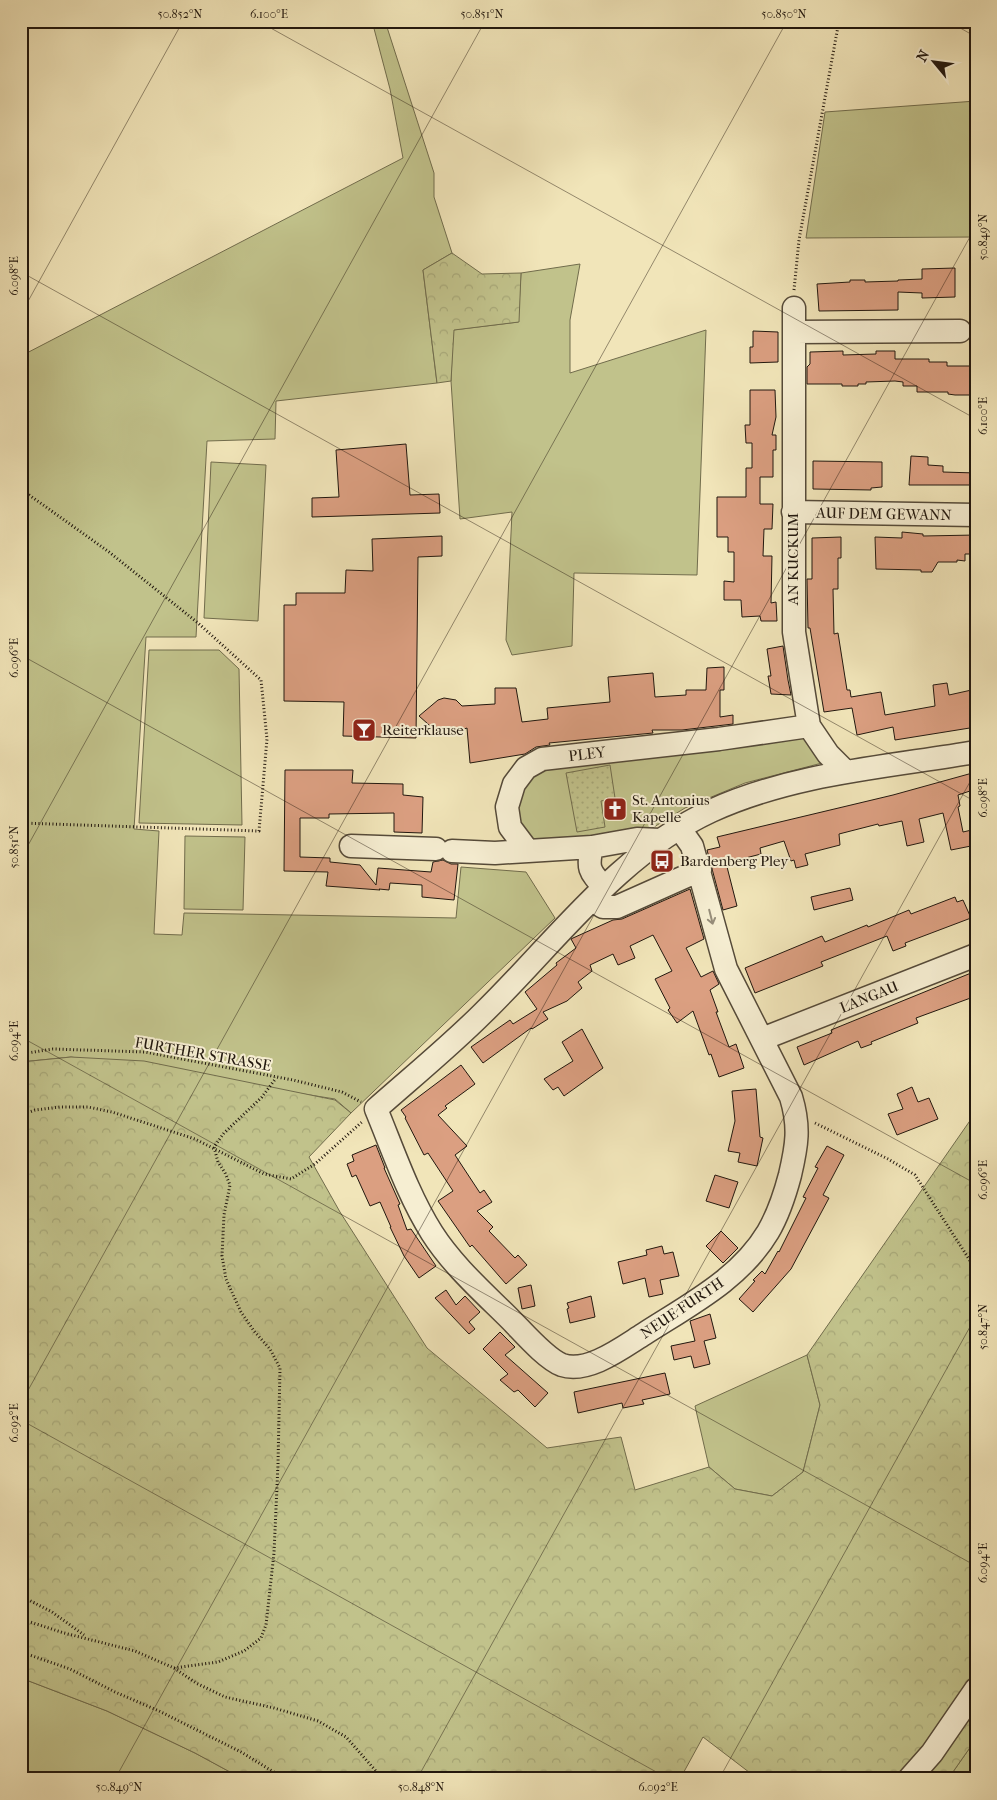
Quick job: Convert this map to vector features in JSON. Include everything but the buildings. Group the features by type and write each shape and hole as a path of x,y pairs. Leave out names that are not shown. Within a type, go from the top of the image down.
{"street":[{"name":"AN KUCKUM","path":"794,308 794,632 809,726 828,754 846,771"},
{"path":"794,332 960,331"},
{"name":"AUF DEM GEWANN","path":"793,512 976,515"},
{"name":"PLEY","path":"528,851 510,827 507,807 514,784 526,768 542,759 719,740 809,726"},
{"path":"376,1109 482,1014 598,894 626,867 660,840 710,812 752,795 846,771 976,752"},
{"name":"NEUE FURTH","path":"376,1109 416,1204 432,1234 457,1265 527,1337 561,1364 576,1367 590,1365 616,1352 712,1290 747,1260 769,1231 785,1194 797,1146 796,1113 791,1097 726,969 700,870 692,846 680,829"},
{"path":"351,846 495,853 592,846 637,839 660,840"},
{"path":"592,846 588,864 603,907 617,907 700,870"},
{"name":"LANGAU","path":"762,1039 976,955"},
{"path":"909,1779 932,1753 976,1689"}],"path":[{"path":"794,308 795,270 799,240 839,21"},
{"path":"21,488 109,552 191,617 261,680 267,739 259,831 21,823"},
{"name":"FURTHER STRASSE","path":"21,1054 53,1049 145,1052 293,1080 342,1092 376,1109"},
{"path":"214,1147 224,1133 262,1097 276,1078"},
{"path":"21,1115 35,1110 60,1107 88,1107 195,1138 264,1174 291,1178 315,1164 376,1109"},
{"path":"796,1113 888,1159 915,1175 976,1270"},
{"path":"174,1668 218,1662 244,1651 261,1638 266,1625 274,1552 280,1368 270,1348 254,1331 241,1312 226,1279 222,1256 224,1215 230,1186 218,1162 214,1147"},
{"path":"21,1596 52,1612 87,1637"},
{"path":"21,1619 64,1633 87,1637 135,1651 174,1668 196,1683 225,1697 274,1708 318,1721 346,1737 383,1779"},
{"path":"21,1652 70,1669 115,1692 159,1711 233,1748 285,1779"}],"green space":[{"path":"372,21 385,21 434,173 434,197 452,253 423,270 437,383 276,401 275,439 207,441 196,637 146,637 134,829 159,831 154,934 182,935 184,913 456,918 461,867 526,872 555,918 351,1113 335,1099 71,1057 21,1062 21,356 403,158 390,89"},
{"path":"976,101 976,237 806,238 825,112"},
{"path":"452,253 482,274 521,273 519,322 454,330 451,381 437,383 423,270"},
{"path":"580,264 570,320 570,373 706,330 697,575 574,573 572,646 512,655 506,640 512,512 460,519 451,381 453,330 518,322 521,273"},
{"path":"211,462 266,465 258,621 204,618"},
{"path":"149,650 219,650 239,669 242,825 139,823"},
{"path":"804,735 822,763 745,783 685,808 649,830 539,844 523,832 517,821 518,788 547,766"},
{"path":"610,765 615,798 601,801 605,827 577,832 566,773"},
{"path":"185,836 245,837 243,910 184,909"},
{"path":"71,1057 144,1061 335,1100 351,1113 309,1157 340,1212 427,1348 547,1448 621,1437 635,1490 709,1467 735,1489 772,1496 803,1472 820,1405 807,1355 976,1112 976,1739 948,1779 758,1779 703,1737 680,1779 243,1779 195,1753 107,1711 21,1678 21,1062"},
{"path":"807,1355 820,1405 803,1472 772,1496 735,1489 709,1467 695,1406"},
{"path":"21,1678 107,1711 195,1753 243,1779 21,1779"},
{"path":"976,1739 976,1779 948,1779"}],"place":[{"name":"Reiterklause","path":"364,730"},
{"name":"St. Antonius Kapelle","path":"615,809"},
{"name":"Bardenberg Pley","path":"662,861"}]}
